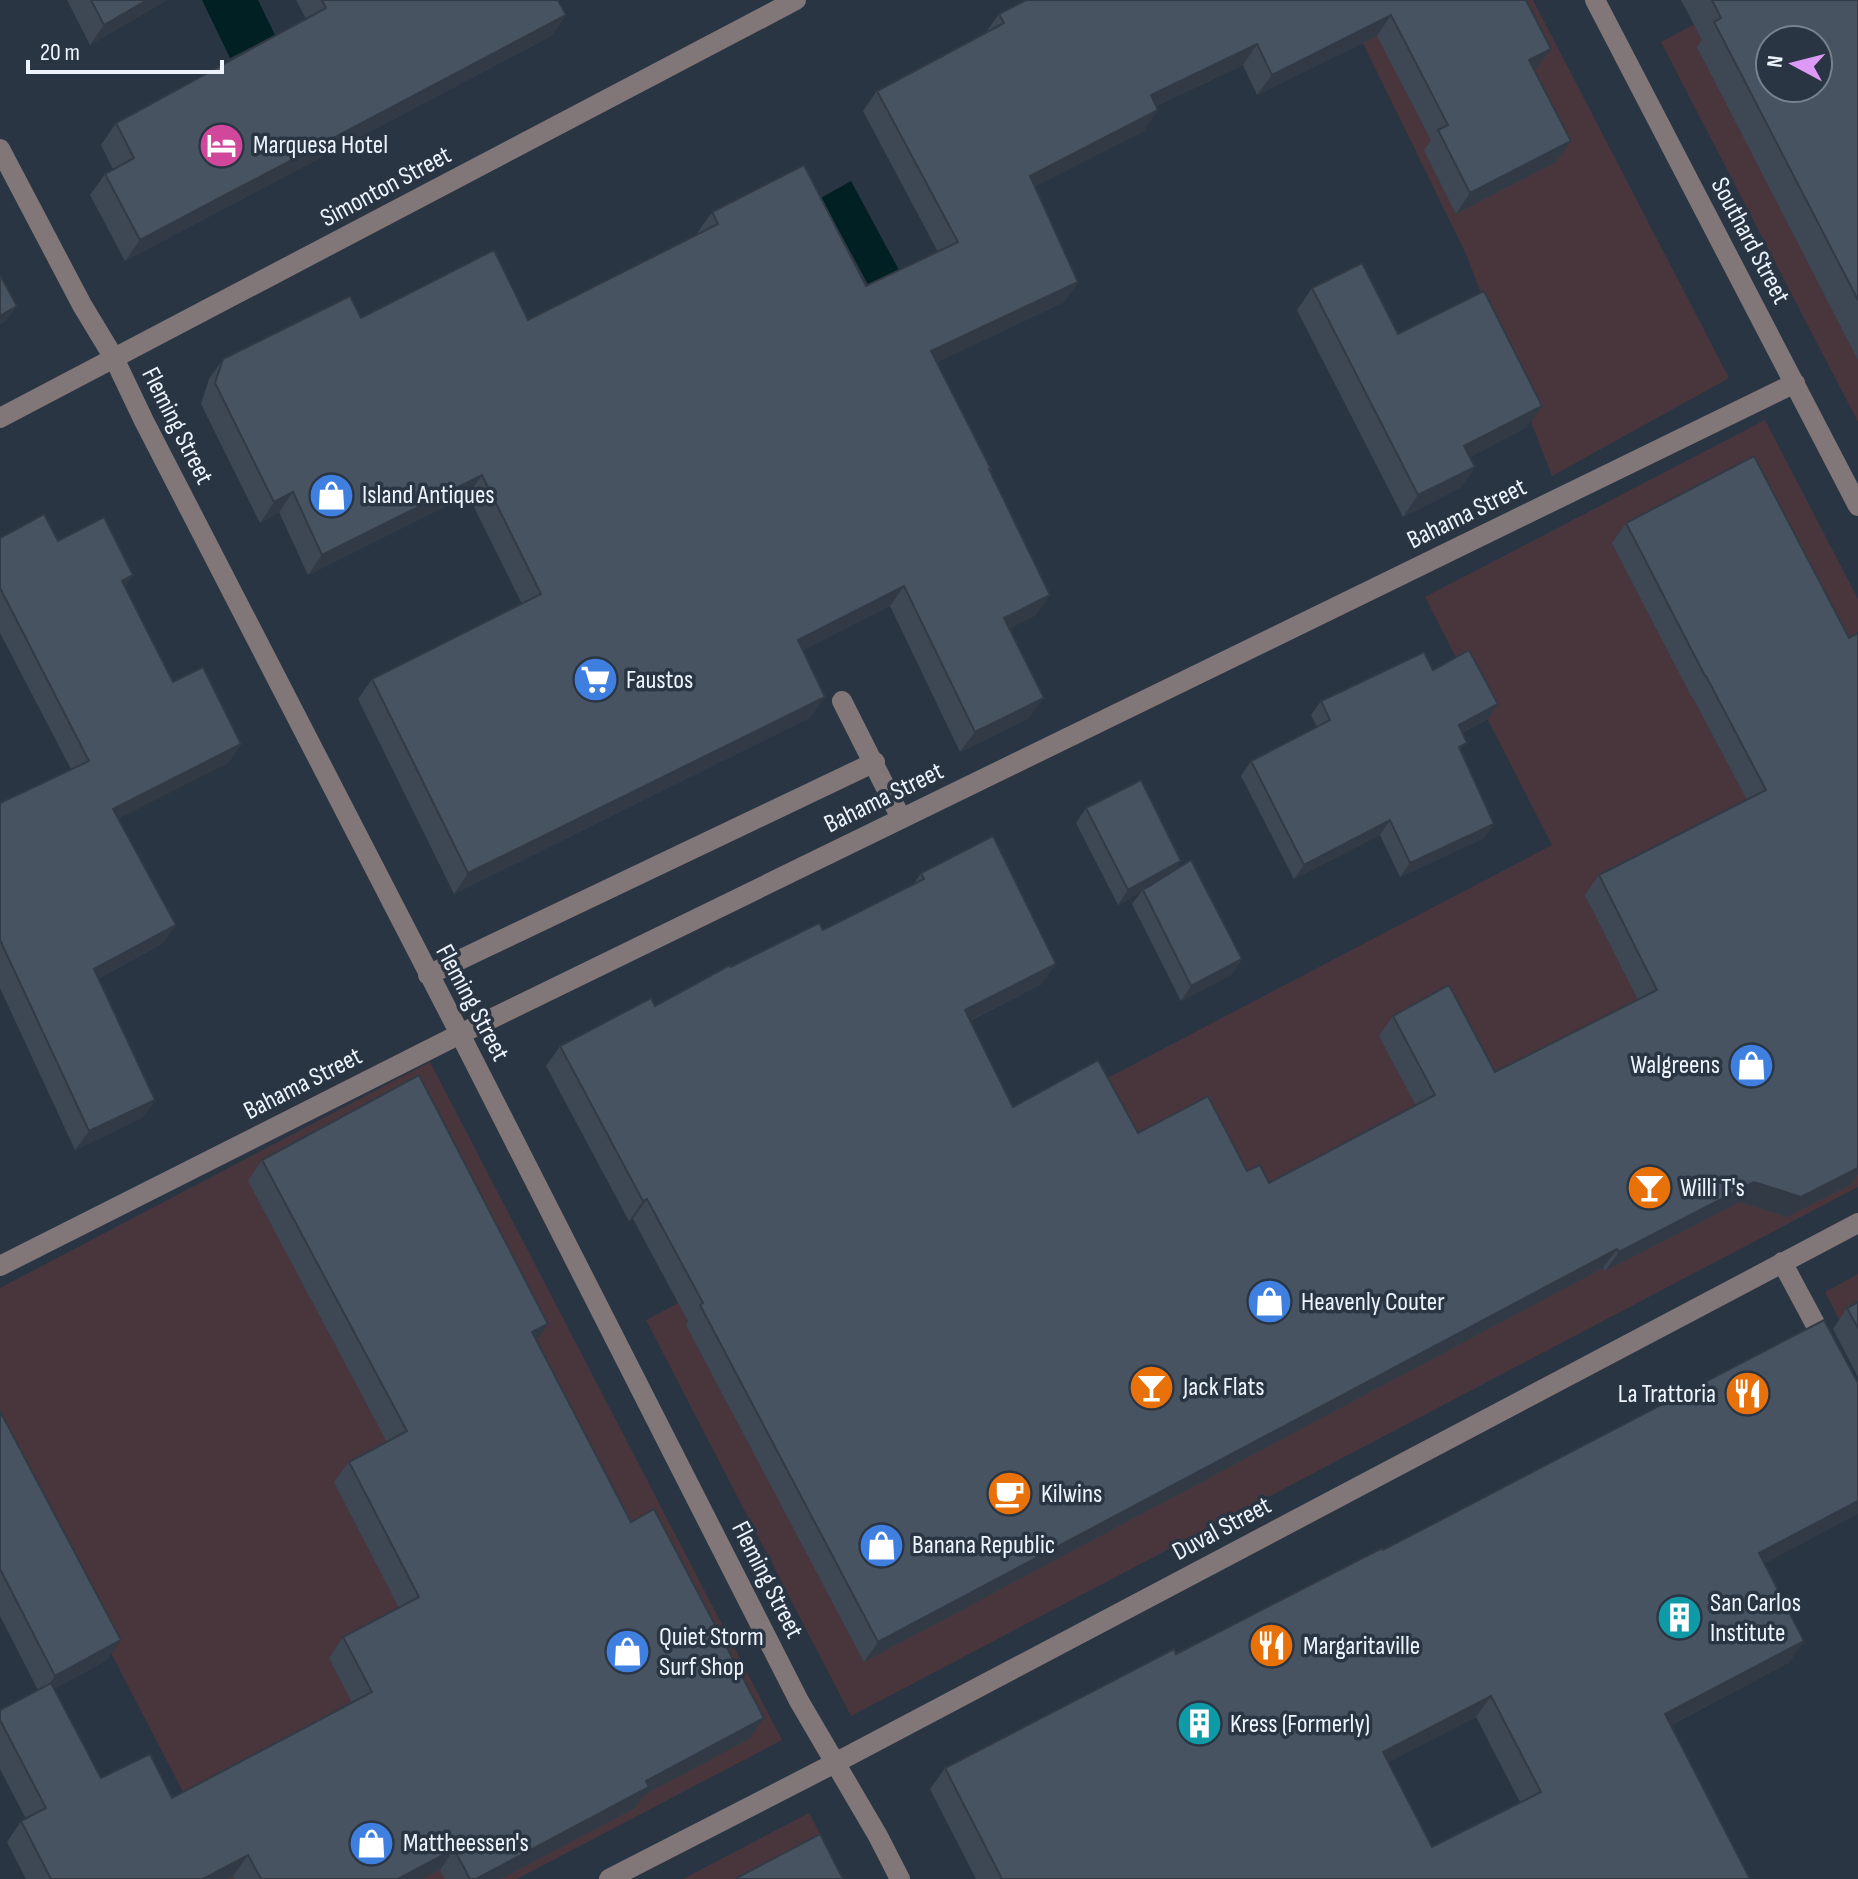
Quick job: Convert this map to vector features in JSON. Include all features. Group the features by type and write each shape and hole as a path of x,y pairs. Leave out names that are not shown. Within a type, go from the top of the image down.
{"street":[{"name":"Southard Street","path":"1595,0 1858,506"},
{"name":"Simonton Street","path":"0,418 789,2"},
{"name":"Fleming Street","path":"0,149 82,305 114,358 799,1701 900,1879"},
{"name":"Bahama Street","path":"0,1266 460,1034 1795,383"},
{"path":"842,701 901,818"},
{"path":"428,975 875,762"},
{"name":"Duval Street","path":"609,1879 1858,1223"},
{"path":"1782,1262 1837,1365"}],"shaded area":[{"path":"202,0 258,0 275,35 230,58"},
{"path":"1342,0 1533,0 1729,378 1552,476 1466,254"},
{"path":"1740,0 1858,0 1858,422 1661,42"},
{"path":"851,181 899,270 869,286 821,198"},
{"path":"1765,420 1858,599 1858,1187 851,1716 646,1320 1552,845 1425,597"},
{"path":"430,1062 782,1740 517,1879 228,1879 0,1438 0,1288"},
{"path":"1858,1274 1858,1355 1825,1292"},
{"path":"809,1813 844,1879 683,1879"}],"building":[{"path":"91,0 147,0 104,25"},
{"name":"Marquesa Hotel","path":"322,0 558,0 566,15 140,240 105,174 134,158 116,123 326,8"},
{"path":"1026,0 1526,0 1551,49 1529,60 1571,141 1470,193 1438,130 1448,125 1391,15 1272,75 1257,44 1151,95 1158,110 1030,176 1078,282 931,351 1050,595 1004,618 1044,698 975,732 904,586 798,640 825,697 468,873 372,679 541,594 482,475 322,555 293,492 274,502 215,383 223,359 350,296 361,318 494,250 528,320 718,224 712,212 804,165 866,286 958,242 877,91 1004,23 999,14"},
{"path":"1712,0 1858,0 1858,300 1756,104 1834,104 1834,24 1754,24 1754,99 1714,22 1721,18"},
{"path":"1362,263 1398,334 1484,291 1542,406 1464,446 1475,467 1418,495 1312,288"},
{"path":"0,275 17,306 0,316"},
{"path":"1754,456 1849,638 1858,633 1858,1168 1801,1197 1754,1182 1619,1252 1617,1249 878,1642 700,1305 703,1303 647,1199 643,1201 560,1046 651,998 655,1006 730,965 819,923 823,930 924,879 921,873 993,836 1056,964 965,1010 1013,1107 1098,1060 1138,1133 1208,1096 1247,1171 1260,1165 1269,1183 1435,1095 1393,1016 1449,985 1495,1072 1657,990 1599,875 1766,790 1626,523"},
{"path":"44,514 58,541 104,517 133,575 122,581 173,682 203,667 241,744 113,809 176,925 94,969 155,1100 89,1131 0,940 0,803 89,761 0,588 0,538"},
{"path":"1469,650 1498,704 1459,725 1467,743 1459,747 1494,824 1410,863 1390,820 1304,865 1251,761 1330,720 1321,701 1424,652 1433,670"},
{"path":"1141,780 1181,861 1128,890 1086,808"},
{"path":"1191,860 1242,959 1191,986 1143,890"},
{"path":"419,1075 548,1324 532,1332 631,1522 654,1509 764,1718 646,1781 649,1787 476,1879 470,1879 454,1849 398,1879 261,1879 248,1855 203,1879 51,1879 21,1821 46,1808 0,1720 0,1710 51,1683 101,1778 150,1754 172,1798 372,1692 343,1637 419,1597 349,1462 407,1431 262,1160"},
{"path":"1858,1302 1858,1328 1847,1308"},
{"path":"1824,1320 1858,1383 1858,1501 1759,1553 1804,1641 1665,1714 1750,1879 1002,1879 945,1768 1174,1649 1176,1654","holes":["1491,1696 1541,1792 1432,1847 1383,1752"]},
{"path":"0,1411 121,1640 55,1676 0,1569"},
{"path":"820,1834 843,1879 735,1879"}],"place":[{"name":"Marquesa Hotel","path":"222,145"},
{"name":"Island Antiques","path":"331,495"},
{"name":"Faustos","path":"595,680"},
{"name":"Walgreens","path":"1751,1065"},
{"name":"Willi T's","path":"1649,1188"},
{"name":"Heavenly Couter","path":"1270,1302"},
{"name":"Jack Flats","path":"1152,1387"},
{"name":"La Trattoria","path":"1747,1394"},
{"name":"Kilwins","path":"1010,1494"},
{"name":"Banana Republic","path":"881,1545"},
{"name":"San Carlos Institute","path":"1679,1618"},
{"name":"Margaritaville","path":"1272,1646"},
{"name":"Quiet Storm Surf Shop","path":"628,1652"},
{"name":"Kress (Formerly)","path":"1199,1724"},
{"name":"Mattheessen's","path":"372,1843"}]}
